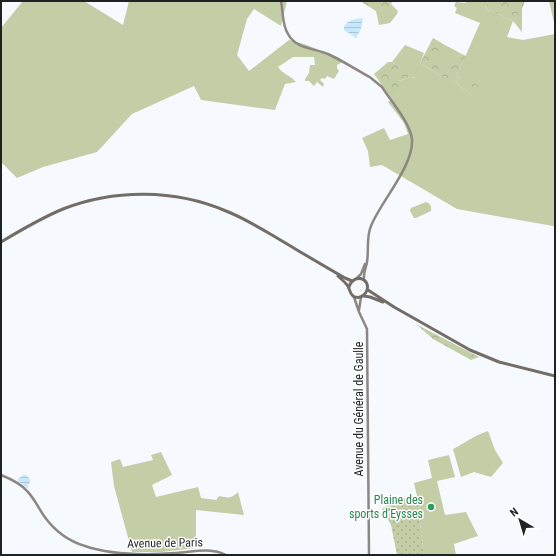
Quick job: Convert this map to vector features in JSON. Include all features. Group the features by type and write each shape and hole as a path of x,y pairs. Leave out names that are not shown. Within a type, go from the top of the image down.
{"main road":[{"path":"281,1 284,27 294,42 301,46 326,54 371,78 382,87 408,125 412,138 412,150 407,164 370,228 368,236 367,263 364,272 364,280 368,290 394,307 470,350 499,362 555,376"},
{"path":"1,242 48,216 78,204 111,197 138,194 184,198 201,202 226,211 352,281"},
{"path":"357,279 361,274 367,256"},
{"path":"332,271 349,287 350,292 354,297 370,297 394,307"},
{"path":"349,287 352,281 357,279 364,280"},
{"path":"359,312 359,302 368,290"},
{"name":"Avenue du Général de Gaulle","path":"354,297 368,335 369,555"},
{"name":"Avenue de Paris","path":"1,475 15,481 26,490 60,533 82,546 109,552 154,554 202,550 218,552 226,555"}],"green space":[{"path":"23,1 84,1 123,25 129,1 287,1 281,26 254,9 247,19 237,55 249,71 289,40 304,44 340,58 341,63 337,65 339,71 334,79 327,76 325,79 322,78 320,80 324,84 323,87 317,82 314,86 309,81 305,81 309,73 310,65 315,65 314,57 293,57 278,67 282,72 296,82 285,84 275,110 201,100 194,86 132,114 97,152 43,167 17,178 1,162 1,28"},
{"path":"360,1 390,1 391,4 389,10 376,11"},
{"path":"467,1 488,1 486,10 492,11 513,21 507,37 523,40 555,34 555,227 457,209 382,165 370,167 368,151 362,138 384,128 390,140 408,134 404,123 388,102 399,93 399,81 410,77 416,78 392,62 405,45 424,53 420,63 442,77 453,80 473,97 465,80 456,76 480,23 455,13 457,8 454,6 456,2 465,3"},
{"path":"488,1 525,1 522,9 522,32 513,21 492,11 486,10"},
{"path":"549,1 555,1 555,27"},
{"path":"391,4 398,11 397,14 390,23 379,25 376,11 389,9"},
{"path":"433,38 445,45 441,60 452,65 460,53 466,56 456,76 465,80 467,78 479,86 473,97 453,80 451,83 441,83 442,77 420,63"},
{"path":"445,45 460,53 452,66 440,60"},
{"path":"388,62 392,62 417,78 410,77 399,81 399,93 392,99 374,74"},
{"path":"426,202 429,203 431,211 414,218 410,211 411,208"},
{"path":"416,324 479,357 471,360 433,339"},
{"path":"488,431 495,450 503,463 491,477 474,472 461,477 453,449"},
{"path":"161,452 172,475 152,485 156,497 198,487 201,498 216,500 219,496 229,497 238,492 244,515 196,510 196,548 161,552 132,552 114,486 111,462 120,459 123,467 153,460 151,455"},
{"name":"Plaine des sports d'Eysses","path":"449,455 455,477 437,481 445,515 466,512 478,536 454,544 456,555 423,555 417,496 414,483 432,478 428,460"},
{"path":"417,496 423,555 397,555 391,525 382,509 399,500"}],"water":[{"path":"362,18 361,29 356,38 344,30 344,26 348,22 354,19"},
{"path":"23,475 26,475 30,479 27,488 17,480"}],"place":[{"name":"Plaine des sports d'Eysses","path":"431,507"}]}
